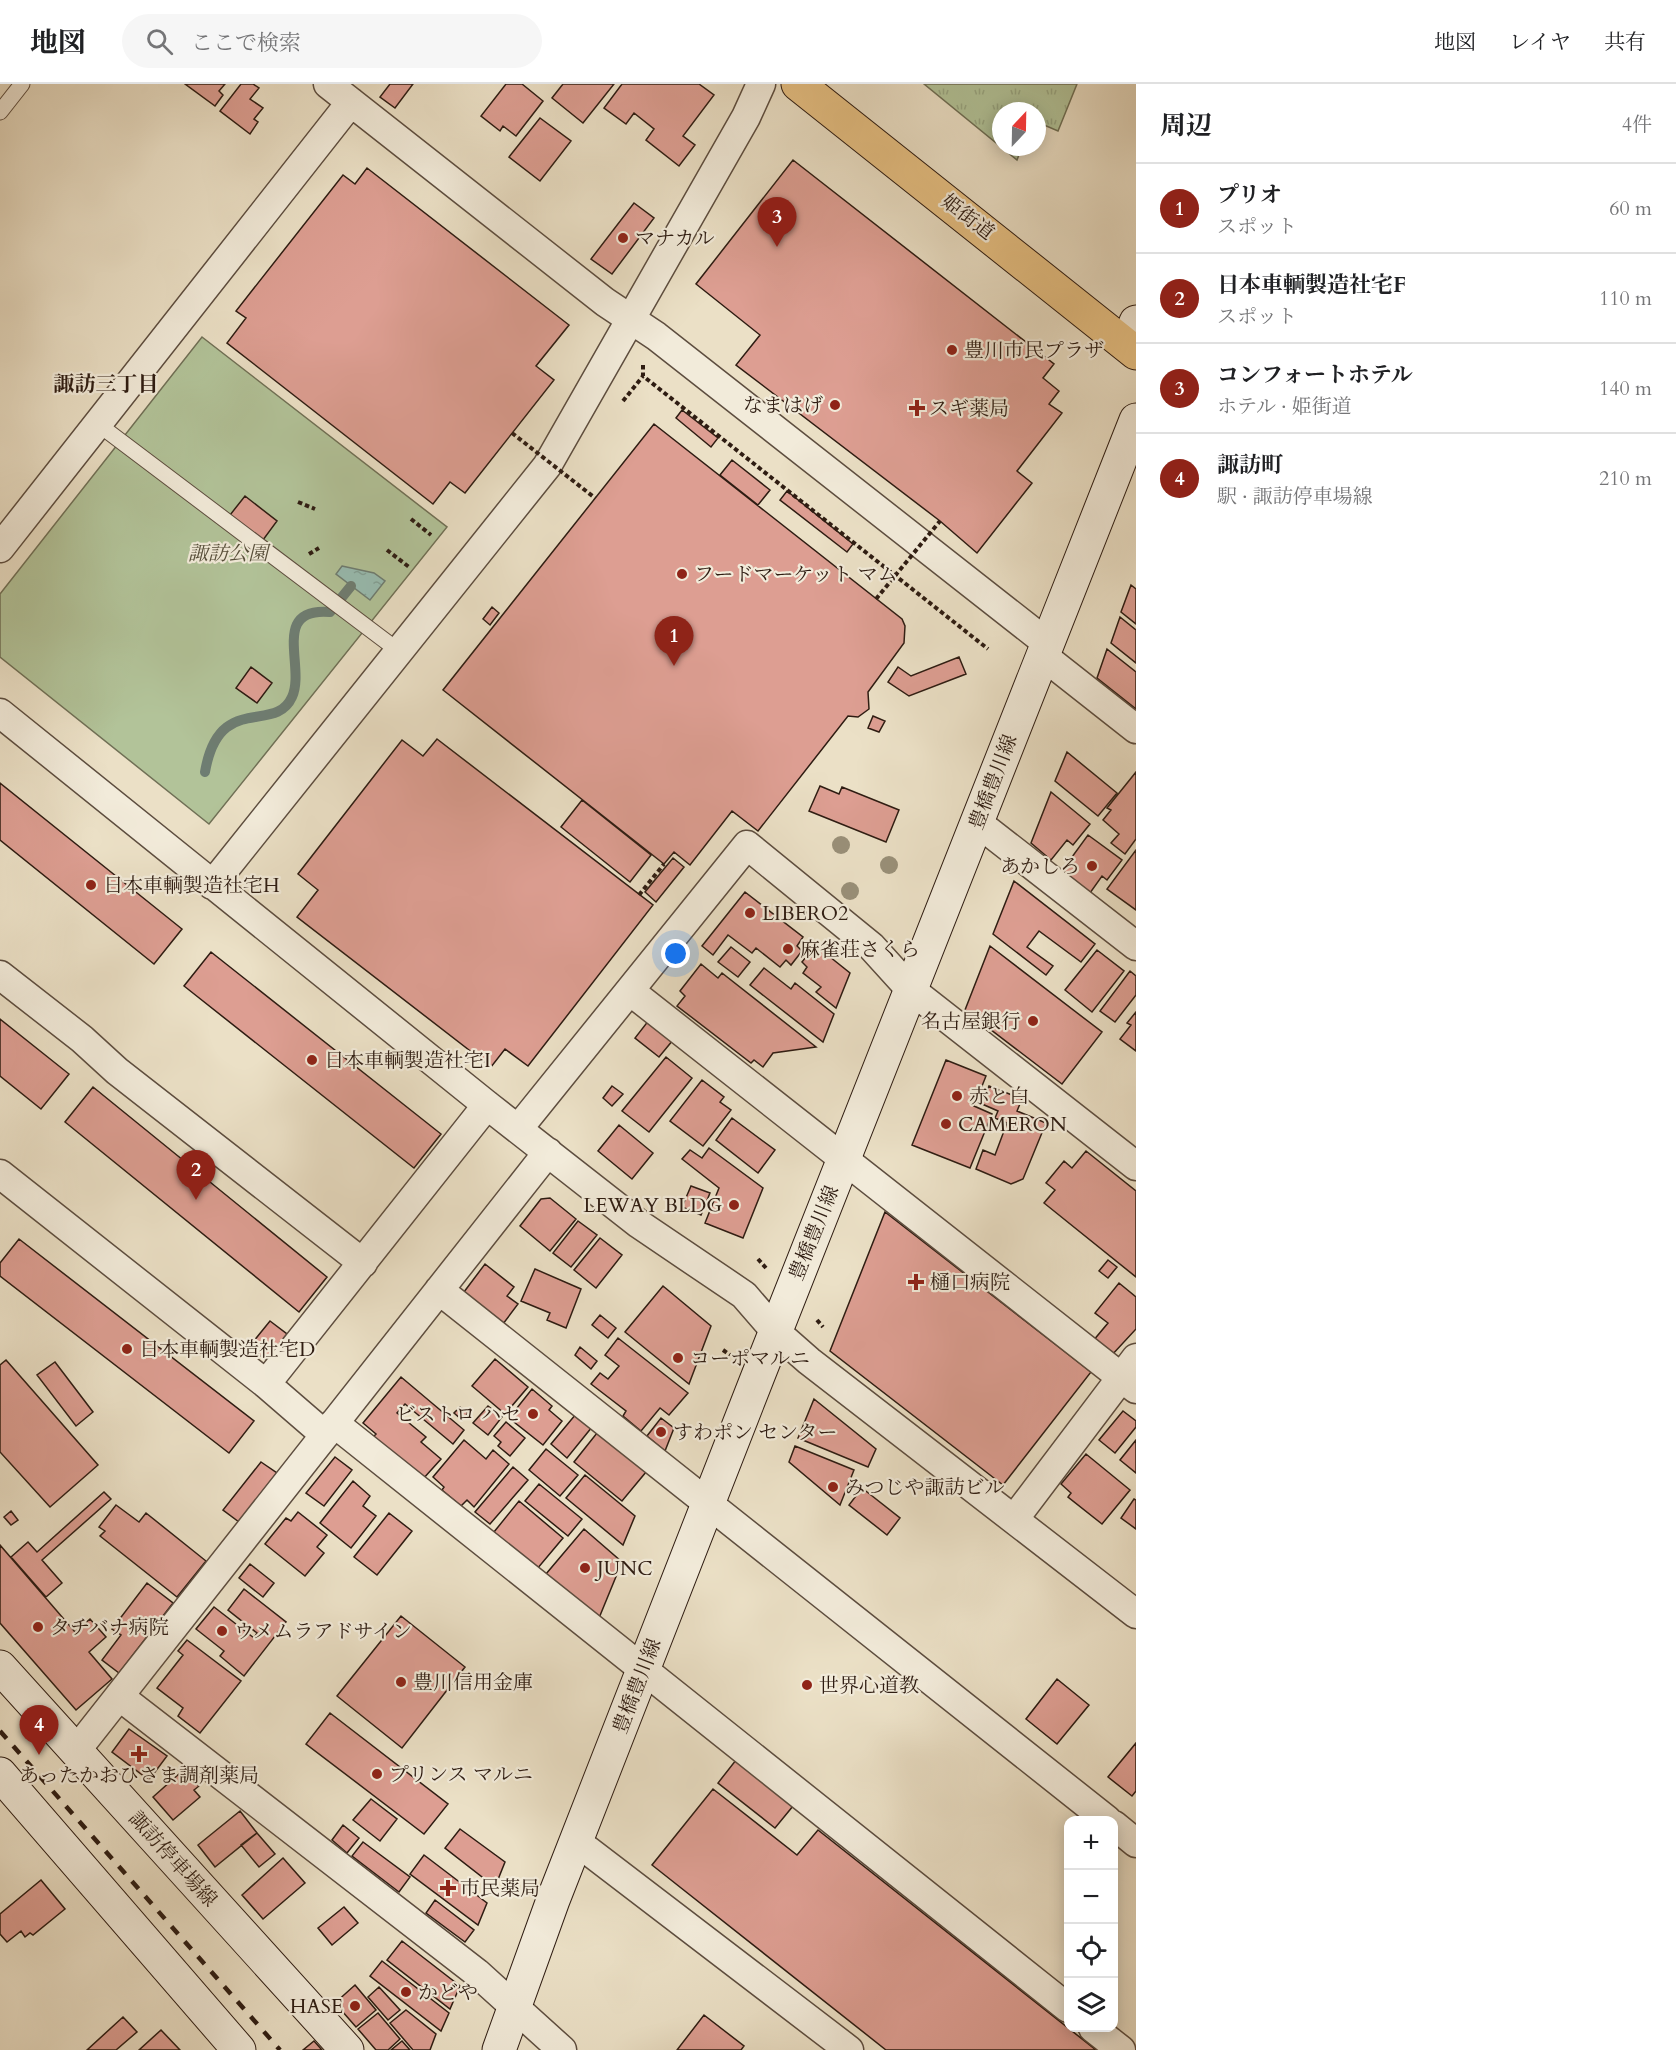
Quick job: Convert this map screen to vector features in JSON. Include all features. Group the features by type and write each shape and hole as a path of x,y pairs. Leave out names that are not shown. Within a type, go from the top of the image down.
{"main road":[{"name":"姫街道","path":"798,84 1133,340"},
{"name":"豊橋豊川線","path":"499,2050 708,1505 1136,420"},
{"name":"諏訪停車場線","path":"0,1667 347,2050"},
{"path":"6,1791 239,2050"}],"street":[{"path":"328,84 604,302 632,318 1045,649 1136,729"},
{"path":"212,885 546,466 746,117 761,84"},
{"path":"0,548 351,102"},
{"path":"0,713 487,1105 639,1224 744,1296 776,1332 809,1361 1015,1518 1136,1614"},
{"path":"978,823 1136,946"},
{"path":"518,1129 747,845 871,946 910,989 1136,1166"},
{"path":"0,975 82,1039 117,1071 363,1263"},
{"path":"630,991 843,1160 1131,1374 1015,1518"},
{"path":"266,1384 487,1105"},
{"path":"75,1752 548,1152"},
{"path":"0,1174 266,1384 330,1429 644,1669 1064,2005"},
{"path":"439,1290 1101,1816"},
{"path":"119,1696 477,1973 562,2050"},
{"path":"1118,1830 1136,1843"},
{"path":"577,1842 849,2050"},
{"path":"1098,2032 1121,2050"}],"lane":[{"path":"0,112 22,84"},
{"path":"98,424 352,613 400,652"}],"path":[{"path":"643,358 643,376 988,649"},
{"path":"512,433 595,498"},
{"path":"298,502 315,509"},
{"path":"411,519 431,535"},
{"path":"876,599 940,521"},
{"path":"387,550 409,567"},
{"path":"639,895 664,864"}],"green space":[{"path":"924,84 1077,84 1058,131 1046,126 1046,102 992,102 992,140"},
{"name":"諏訪公園","path":"202,337 447,527 209,824 0,657 0,594"}],"water":[{"path":"342,566 374,573 385,581 370,600 336,574"}],"building":[{"path":"185,84 225,84 219,91 223,95 215,106"},
{"path":"241,84 253,84 259,88 250,99 263,108 254,119 258,122 250,134 220,111"},
{"path":"390,84 413,84 395,108 380,97"},
{"path":"506,84 522,84 543,101 516,136 503,126 500,131 481,116"},
{"path":"563,84 614,84 583,123 552,98"},
{"path":"622,84 699,84 714,95 683,136 695,145 679,166 646,140 654,129 634,113 626,124 604,108"},
{"path":"540,118 571,141 540,181 509,157"},
{"path":"793,160 1054,364 1043,378 1059,391 1049,404 1062,413 1017,471 1032,483 977,553 940,521 736,365 760,335 696,284"},
{"path":"367,168 569,325 536,366 554,380 465,493 450,482 433,504 227,343 246,318 236,311 343,175 355,184"},
{"name":"マナカル","path":"634,203 654,218 612,274 591,259"},
{"path":"682,410 718,438 711,447 676,418"},
{"path":"654,424 902,619 905,626 904,643 868,692 869,709 858,717 848,716 758,831 732,811 690,865 674,852 664,864 443,690"},
{"path":"732,460 770,490 758,505 720,475"},
{"path":"787,491 853,544 847,552 780,500"},
{"path":"245,496 277,521 263,540 230,515"},
{"path":"1131,585 1136,589 1136,624 1121,612"},
{"path":"492,607 499,613 490,625 483,619"},
{"path":"1120,617 1136,630 1136,663 1111,643"},
{"path":"1107,649 1136,672 1136,709 1097,678"},
{"path":"959,657 966,674 909,696 888,682 898,667 911,676"},
{"path":"251,667 272,683 257,703 236,688"},
{"path":"873,716 885,721 879,732 868,728"},
{"path":"437,739 653,905 528,1066 505,1049 491,1067 297,917 318,890 298,874 402,740 423,756"},
{"path":"1067,752 1117,793 1098,816 1055,781"},
{"path":"1136,772 1136,839 1125,854 1111,843 1119,834 1103,820 1111,810 1107,808"},
{"name":"日本車輌製造社宅H","path":"0,783 182,929 154,964 0,840"},
{"path":"820,786 839,794 842,787 899,810 886,842 809,811"},
{"path":"1051,792 1090,824 1073,845 1067,840 1051,860 1031,843"},
{"path":"582,800 651,855 630,882 561,827"},
{"name":"あかしろ","path":"1088,835 1122,860 1107,880 1102,876 1090,893 1061,872"},
{"path":"1136,850 1136,910 1107,889"},
{"path":"673,858 684,867 656,902 645,892"},
{"path":"1014,881 1095,944 1081,962 1039,931 1027,947 1053,966 1046,975 993,934"},
{"name":"LIBERO2","path":"745,892 803,937 797,946 802,951 791,965 786,960 780,967 756,948 752,953 728,935 713,955 702,946"},
{"path":"815,945 850,973 836,1008 816,992 821,987 803,973 807,967 802,962"},
{"name":"名古屋銀行","path":"990,946 1102,1032 1062,1084 965,1010"},
{"path":"731,947 750,962 738,977 718,962"},
{"path":"1097,950 1124,971 1092,1012 1065,990"},
{"name":"日本車輌製造社宅I","path":"211,952 441,1134 414,1168 184,986"},
{"path":"701,964 718,978 722,973 816,1047 773,1053 763,1067 754,1060 751,1063 677,1006 685,996 680,991"},
{"path":"764,968 791,989 795,983 834,1014 823,1042 750,985"},
{"path":"1130,971 1136,976 1136,995 1115,1022 1100,1011"},
{"path":"1136,1012 1136,1051 1120,1039 1131,1025 1127,1023"},
{"path":"0,1019 69,1074 41,1109 0,1076"},
{"path":"649,1020 673,1040 659,1057 635,1038"},
{"path":"666,1057 692,1078 649,1132 622,1111"},
{"path":"946,1060 986,1076 974,1106 992,1114 970,1168 912,1145"},
{"path":"702,1080 724,1097 720,1102 731,1110 703,1146 670,1121"},
{"path":"612,1086 623,1094 612,1106 603,1098"},
{"path":"989,1086 1022,1099 1017,1111 1046,1123 1023,1179 1011,1184 976,1169 983,1150 995,1155 1007,1123 995,1118 998,1111 982,1104"},
{"path":"93,1087 327,1277 299,1312 65,1122"},
{"path":"732,1118 775,1150 758,1173 716,1140"},
{"path":"619,1125 653,1153 632,1179 598,1151"},
{"name":"LEWAY BLDG","path":"709,1148 763,1188 743,1238 705,1223 719,1188 682,1159 690,1150 702,1158"},
{"path":"1086,1151 1136,1191 1136,1277 1044,1203 1055,1190 1046,1183 1064,1161 1072,1168"},
{"path":"691,1186 710,1193 701,1215 682,1207"},
{"path":"550,1198 576,1219 550,1251 520,1226 541,1199"},
{"name":"樋口病院","path":"885,1212 1091,1372 1003,1485 830,1351"},
{"path":"578,1221 597,1235 571,1267 553,1253"},
{"path":"600,1238 622,1255 596,1288 574,1270"},
{"name":"日本車輌製造社宅D","path":"19,1239 254,1421 229,1453 0,1276 0,1263"},
{"path":"1108,1260 1117,1267 1108,1278 1099,1271"},
{"path":"485,1264 514,1287 507,1296 518,1304 503,1324 464,1292"},
{"path":"535,1269 581,1289 566,1328 547,1320 550,1313 521,1301"},
{"path":"1119,1283 1136,1297 1136,1329 1111,1356 1093,1341 1108,1323 1095,1313"},
{"name":"コーポマルニ","path":"663,1286 711,1326 689,1384 625,1332"},
{"path":"600,1315 616,1328 608,1338 592,1325"},
{"path":"270,1321 287,1334 266,1360 249,1347"},
{"path":"618,1338 688,1393 669,1415 660,1408 641,1431 623,1416 626,1411 591,1384 600,1373 608,1379 619,1366 605,1355"},
{"path":"580,1347 597,1361 591,1369 575,1355"},
{"path":"495,1359 528,1387 505,1414 472,1386"},
{"path":"6,1360 98,1465 50,1507 0,1452 0,1365"},
{"path":"55,1362 93,1412 76,1426 37,1375"},
{"path":"401,1377 464,1430 453,1444 405,1404 397,1413 426,1437 421,1442 441,1459 423,1479 373,1437 376,1434 363,1423"},
{"name":"ビストロ ハセ","path":"532,1389 552,1406 549,1410 562,1421 543,1445 509,1418"},
{"path":"814,1399 876,1449 868,1467 798,1438"},
{"path":"488,1406 502,1417 488,1435 473,1423"},
{"path":"460,1407 468,1413 462,1420 454,1413"},
{"path":"1123,1411 1136,1421 1136,1427 1115,1453 1099,1440"},
{"path":"576,1414 592,1427 567,1458 551,1444"},
{"name":"すわポン センター","path":"661,1418 674,1428 665,1451 647,1436"},
{"path":"506,1422 525,1438 510,1456 498,1446 501,1442 494,1436"},
{"path":"597,1433 646,1472 622,1501 574,1462"},
{"path":"464,1440 486,1459 493,1450 509,1464 474,1507 467,1500 461,1506 442,1490 444,1487 433,1477"},
{"path":"1136,1440 1136,1473 1120,1460"},
{"name":"みつじや諏訪ビル","path":"795,1446 854,1470 840,1505 789,1462"},
{"path":"546,1449 578,1475 560,1496 529,1470"},
{"path":"1086,1454 1130,1490 1102,1524 1068,1497 1071,1493 1061,1484"},
{"path":"335,1457 352,1470 324,1506 306,1493"},
{"path":"261,1462 277,1473 239,1522 223,1510"},
{"path":"513,1467 528,1480 490,1524 475,1512"},
{"path":"585,1475 635,1516 623,1545 566,1498"},
{"path":"353,1481 370,1496 363,1506 376,1516 351,1548 320,1523"},
{"path":"539,1484 582,1519 568,1536 525,1501"},
{"path":"862,1488 900,1518 887,1535 849,1505"},
{"path":"104,1492 111,1499 42,1560 62,1583 46,1597 11,1557 28,1542 37,1552"},
{"path":"1134,1499 1136,1500 1136,1529 1121,1518"},
{"path":"519,1501 563,1538 537,1569 494,1532"},
{"path":"116,1505 139,1522 146,1513 206,1561 177,1597 100,1536 105,1531 99,1527"},
{"path":"11,1511 18,1520 11,1525 4,1517"},
{"path":"298,1512 327,1535 317,1547 324,1553 305,1576 265,1544 286,1518 291,1521"},
{"path":"389,1513 412,1531 377,1575 354,1557"},
{"name":"JUNC","path":"584,1529 622,1562 599,1618 546,1574"},
{"name":"タチバナ病院","path":"0,1545 75,1632 90,1619 106,1637 89,1652 112,1679 76,1710 0,1623"},
{"path":"250,1564 274,1583 263,1597 239,1578"},
{"path":"147,1583 173,1603 119,1673 102,1660 121,1635 112,1629"},
{"name":"ウメムラアドサイン","path":"244,1589 286,1622 244,1676 220,1656 224,1651 196,1629 214,1607 254,1638 257,1633 228,1610"},
{"name":"豊川信用金庫","path":"401,1616 465,1667 402,1748 337,1696"},
{"path":"187,1640 241,1681 200,1733 178,1716 183,1708 157,1688 183,1655 178,1651"},
{"path":"1057,1679 1089,1705 1057,1744 1026,1719"},
{"name":"プリンス マルニ","path":"330,1713 448,1804 424,1834 306,1744"},
{"name":"あったかおひさま調剤薬局","path":"129,1729 167,1756 149,1780 112,1752"},
{"path":"1136,1743 1136,1791 1132,1796 1108,1777"},
{"path":"736,1760 793,1806 775,1828 718,1783"},
{"path":"180,1773 186,1781 191,1777 199,1786 194,1790 200,1797 173,1820 153,1797"},
{"path":"713,1789 797,1855 818,1830 1064,2025 1064,2032 1073,2032 1096,2050 886,2050 652,1865"},
{"path":"371,1799 397,1819 380,1841 353,1820"},
{"path":"240,1811 257,1833 215,1867 198,1845"},
{"path":"343,1825 359,1838 347,1853 332,1840"},
{"path":"460,1829 505,1862 495,1887 445,1848"},
{"path":"257,1833 275,1854 259,1867 241,1845"},
{"path":"363,1842 410,1877 399,1892 352,1856"},
{"name":"市民薬局","path":"424,1855 487,1903 478,1925 410,1874"},
{"path":"283,1858 305,1883 263,1919 242,1895"},
{"path":"41,1880 65,1909 33,1935 30,1933 25,1937 21,1931 7,1942 0,1934 0,1914"},
{"path":"435,1900 474,1930 465,1942 426,1913"},
{"path":"344,1907 358,1923 332,1945 318,1928"},
{"path":"402,1941 460,1986 450,2009 387,1960"},
{"name":"かどや","path":"382,1961 449,2013 441,2031 370,1976"},
{"name":"HASE","path":"355,1985 376,2010 356,2027 335,2003"},
{"path":"379,1987 400,2010 388,2020 368,1997"},
{"path":"406,2010 436,2034 430,2050 413,2050 390,2023"},
{"path":"378,2013 400,2039 388,2050 376,2050 358,2029"},
{"path":"704,2015 744,2046 741,2050 677,2050"},
{"path":"123,2017 137,2032 116,2050 87,2050"},
{"path":"161,2030 180,2050 139,2050"},
{"path":"314,2041 322,2050 303,2050"},
{"path":"402,2041 410,2050 391,2050"}],"waterway":[{"path":"205,772 212,747 222,731 247,718 273,713 284,708 292,697 295,685 295,629 301,619 312,613 330,612 351,586"}],"railway":[{"path":"0,1731 280,2050"}],"place":[{"name":"マナカル","path":"623,238"},
{"name":"コンフォートホテル","path":"777,247"},
{"name":"豊川市民プラザ","path":"952,350"},
{"name":"なまはげ","path":"835,405"},
{"name":"スギ薬局","path":"917,408"},
{"name":"フードマーケット マム","path":"682,574"},
{"name":"プリオ","path":"674,666"},
{"name":"あかしろ","path":"1092,866"},
{"name":"日本車輌製造社宅H","path":"91,885"},
{"name":"LIBERO2","path":"750,913"},
{"name":"麻雀荘さくら","path":"788,949"},
{"name":"名古屋銀行","path":"1033,1021"},
{"name":"日本車輌製造社宅I","path":"312,1060"},
{"name":"赤と白","path":"957,1096"},
{"name":"CAMERON","path":"946,1124"},
{"name":"日本車輌製造社宅F","path":"196,1200"},
{"name":"LEWAY BLDG","path":"734,1205"},
{"name":"樋口病院","path":"916,1282"},
{"name":"日本車輌製造社宅D","path":"127,1349"},
{"name":"コーポマルニ","path":"678,1358"},
{"name":"ビストロ ハセ","path":"533,1414"},
{"name":"すわポン センター","path":"661,1432"},
{"name":"みつじや諏訪ビル","path":"833,1487"},
{"name":"JUNC","path":"585,1568"},
{"name":"タチバナ病院","path":"38,1627"},
{"name":"ウメムラアドサイン","path":"222,1631"},
{"name":"豊川信用金庫","path":"401,1682"},
{"name":"世界心道教","path":"807,1685"},
{"name":"あったかおひさま調剤薬局","path":"139,1754"},
{"name":"諏訪町","path":"39,1755"},
{"name":"プリンス マルニ","path":"377,1774"},
{"name":"市民薬局","path":"448,1888"},
{"name":"かどや","path":"406,1992"},
{"name":"HASE","path":"355,2006"}],"district":[{"name":"諏訪三丁目","path":"106,384"}]}
